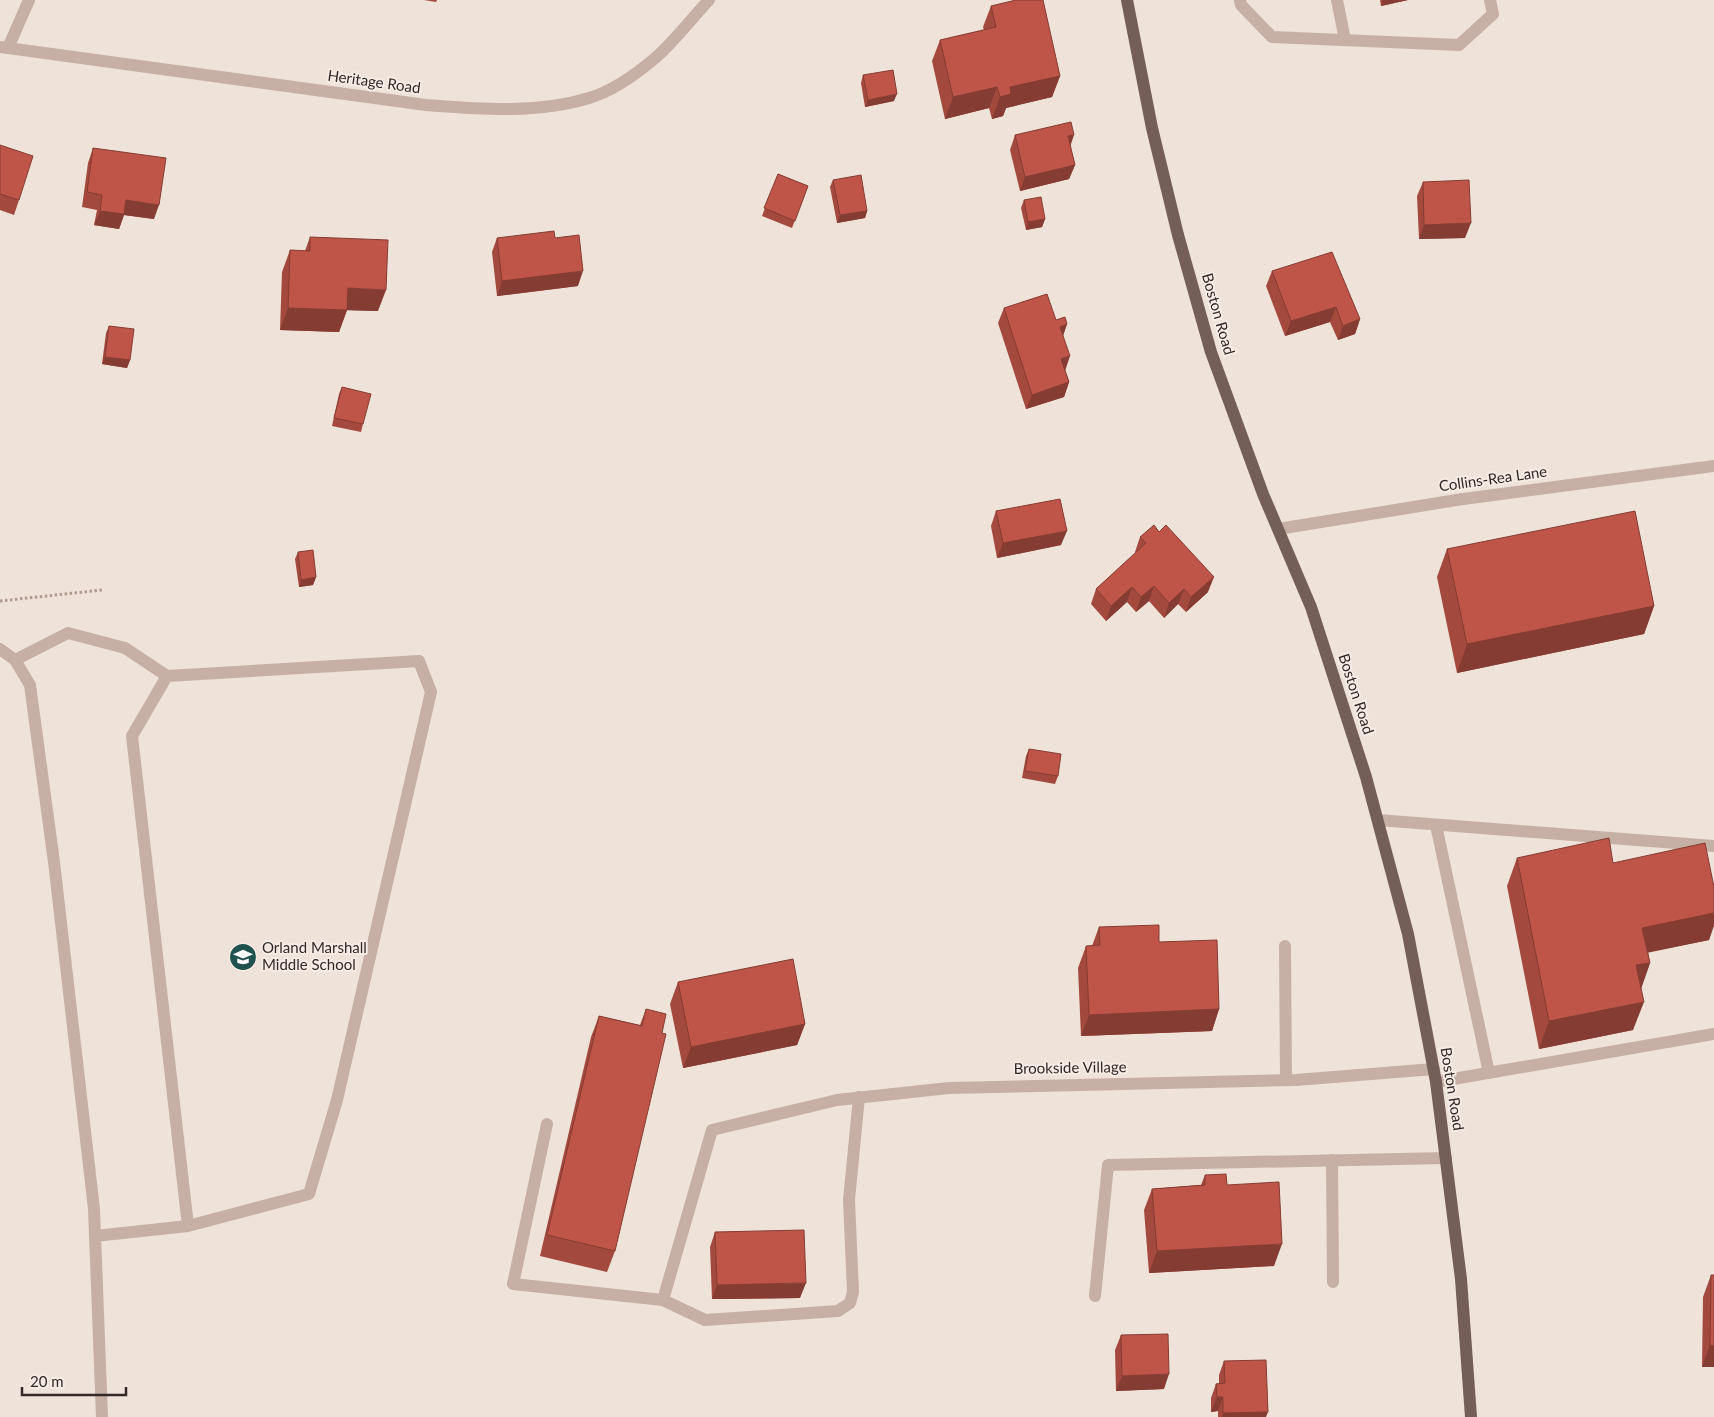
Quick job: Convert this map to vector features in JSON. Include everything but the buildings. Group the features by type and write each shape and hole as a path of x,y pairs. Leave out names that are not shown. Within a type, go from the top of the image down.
{"main road":[{"name":"Boston Road","path":"1128,0 1152,128 1178,235 1211,352 1263,494 1311,607 1366,777 1408,934 1435,1076 1446,1158 1461,1279 1471,1417"}],"street":[{"path":"4,47 29,0"},
{"name":"Heritage Road","path":"4,47 426,105 490,110 551,106 590,98 620,84 655,58 709,0"},
{"path":"1240,0 1241,5 1272,38 1459,45 1492,14 1490,0"},
{"path":"1338,0 1345,40"},
{"name":"Collins-Rea Lane","path":"1278,529 1463,499 1714,466"},
{"path":"15,660 68,633 125,648 167,676 419,661 431,692 337,1100 309,1194 188,1226 95,1236"},
{"path":"0,649 15,660 30,685 54,862 94,1209 102,1417"},
{"path":"167,676 132,736 188,1226"},
{"path":"1378,820 1714,846"},
{"path":"1436,825 1489,1073"},
{"path":"1285,946 1286,1080"},
{"name":"Brookside Village","path":"662,1300 712,1130 859,1097 949,1088 1489,1073 1714,1034"},
{"path":"547,1124 513,1284 662,1300 705,1320 838,1311 850,1303 853,1292 849,1200 859,1097"},
{"path":"1096,1296 1108,1165 1446,1158"},
{"path":"1332,1160 1333,1282"}],"path":[{"path":"0,601 102,590"}],"place":[{"name":"Orland Marshall Middle School","path":"243,957"}]}
